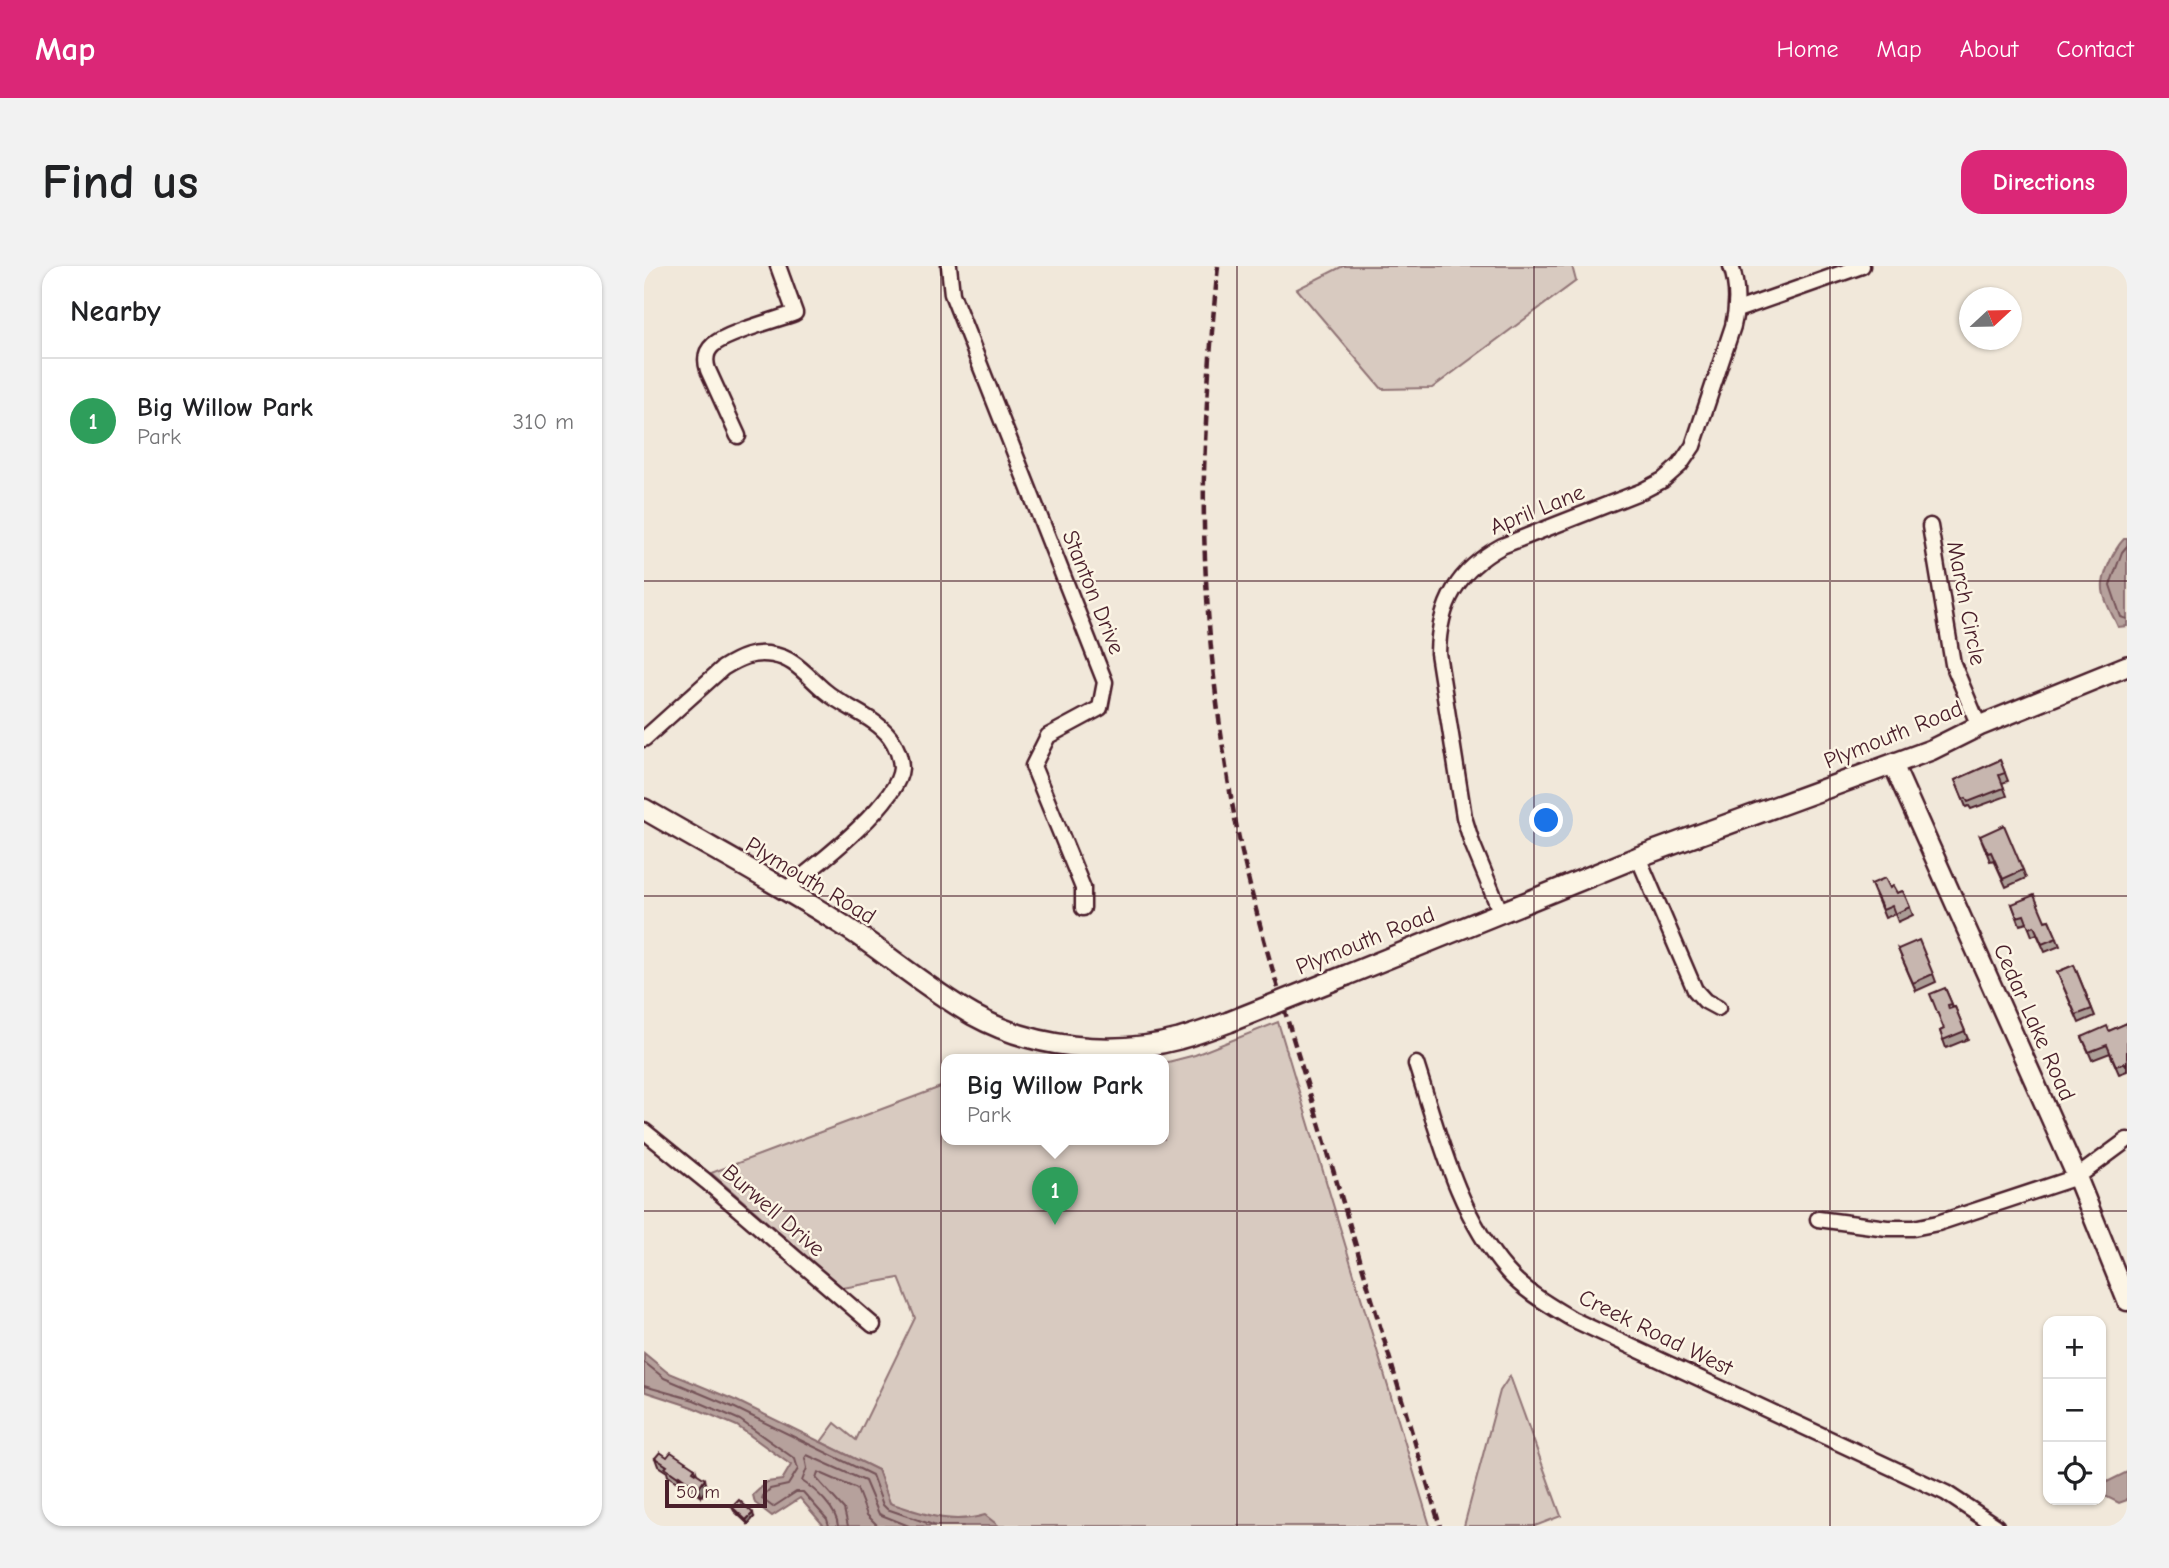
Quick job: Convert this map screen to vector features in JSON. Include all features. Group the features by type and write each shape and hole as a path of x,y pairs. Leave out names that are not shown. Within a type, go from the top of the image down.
{"main road":[{"name":"Plymouth Road","path":"644,810 785,890 854,933 973,1015 1015,1034 1086,1047 1126,1048 1177,1040 1229,1022 1638,857 1931,750 1979,726 2127,666"}],"street":[{"path":"738,436 708,370 707,352 721,340 795,313 778,266"},
{"name":"Stanton Drive","path":"950,266 952,294 1105,682 1100,708 1048,736 1033,766 1083,888 1083,908"},
{"name":"April Lane","path":"1500,911 1472,843 1459,792 1438,653 1438,630 1444,610 1467,571 1483,556 1642,491 1663,480 1680,465 1693,446 1737,310 1737,290 1731,266"},
{"path":"1737,310 1862,266"},
{"name":"March Circle","path":"1930,526 1953,664 1979,726"},
{"path":"644,739 723,668 755,653 790,660 824,691 880,727 891,739 901,768 888,797 836,849 785,890"},
{"name":"Cedar Lake Road","path":"1893,764 2077,1177 2127,1301"},
{"path":"1638,857 1695,990 1705,1001 1718,1008"},
{"name":"Creek Road West","path":"1416,1064 1450,1169 1467,1209 1507,1272 1535,1296 1572,1319 1946,1493 1996,1526"},
{"name":"Burwell Drive","path":"644,1131 708,1182 873,1325"},
{"path":"1818,1219 1862,1226 1913,1228 1963,1216 2077,1177 2127,1140"}],"shaded area":[{"path":"1343,266 1572,266 1576,281 1432,388 1382,389 1297,289"},
{"path":"1278,1022 1430,1526 855,1526 890,1503 878,1470 821,1442 835,1423 856,1440 915,1318 899,1278 843,1288 711,1173 941,1087 941,1145 1169,1145 1169,1062 1195,1055"},
{"path":"1510,1376 1561,1516 1535,1526 1464,1526 1500,1391"}],"water":[{"path":"2124,539 2127,539 2127,626 2118,627 2105,599 2103,584 2109,563"},
{"path":"644,1353 667,1372 737,1401 878,1470 890,1503 948,1518 985,1515 999,1526 824,1526 800,1498 772,1516 755,1503 753,1495 767,1482 782,1480 791,1465 737,1426 646,1392"},
{"path":"2127,1472 2127,1500 2119,1503 2106,1496 2106,1482"}],"building":[{"path":"2000,760 2005,773 1999,775 2004,788 1968,802 1966,798 1963,799 1955,780"},
{"path":"2004,825 2023,870 2003,879 1991,852 1988,853 1980,836"},
{"path":"1885,878 1890,888 1893,886 1897,893 1903,891 1910,907 1895,914 1892,906 1883,910 1871,884"},
{"path":"2034,895 2045,921 2049,920 2057,938 2042,944 2034,926 2029,928 2024,915 2017,917 2012,904"},
{"path":"1919,940 1933,974 1913,983 1898,949"},
{"path":"2074,965 2092,1009 2076,1015 2057,972"},
{"path":"1945,988 1952,1004 1948,1005 1949,1009 1955,1007 1965,1031 1943,1040 1940,1031 1944,1029 1930,994"},
{"path":"2127,1023 2127,1067 2125,1063 2116,1066 2107,1045 2089,1052 2082,1037 2107,1026 2109,1031"},
{"path":"660,1452 667,1457 671,1452 695,1468 693,1471 705,1479 698,1489 665,1468 667,1466 655,1458"},
{"path":"739,1500 753,1513 746,1520 732,1507"}],"railway":[{"path":"1218,266 1206,421 1205,555 1214,680 1232,803 1269,957 1440,1526"}],"place":[{"name":"Big Willow Park","path":"1055,1225"}]}
